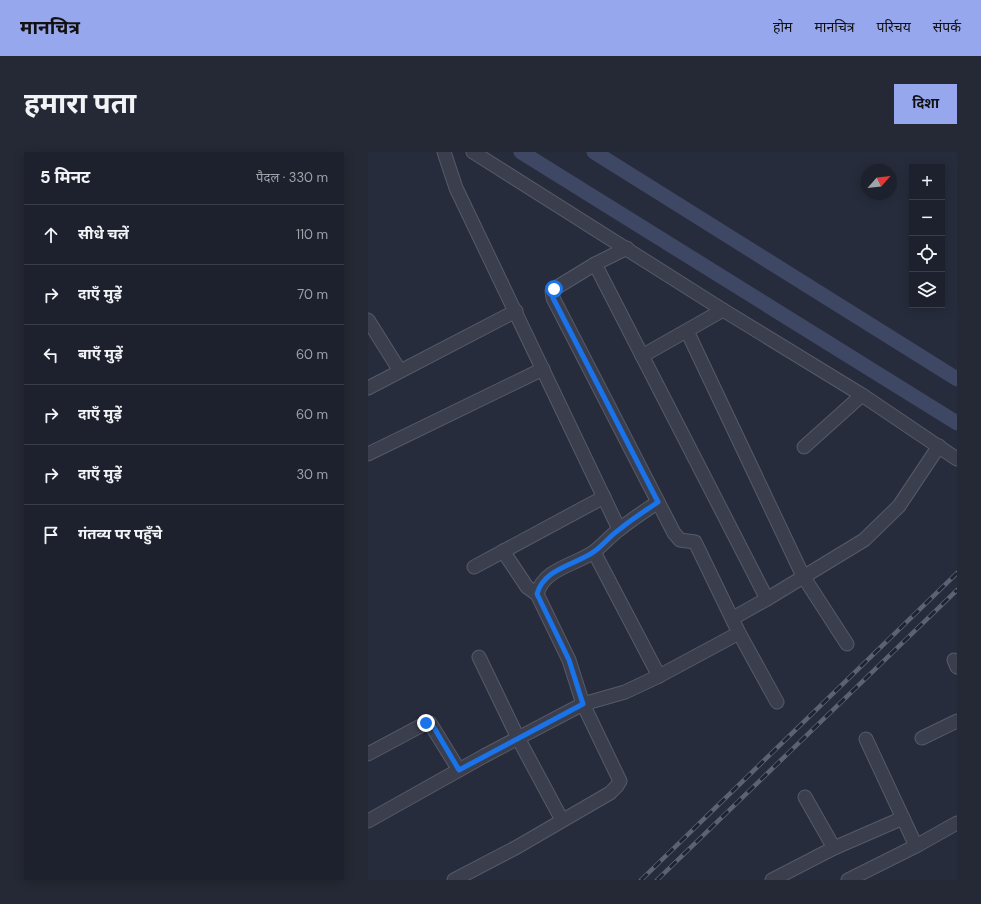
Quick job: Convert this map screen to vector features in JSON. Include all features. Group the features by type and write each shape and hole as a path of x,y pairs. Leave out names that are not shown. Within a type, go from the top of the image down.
{"street":[{"path":"444,152 456,188 619,529"},
{"path":"473,152 723,310 862,395 957,459"},
{"path":"627,248 595,264 554,289 553,298 677,538 684,541 691,540 695,542 739,633 777,702"},
{"path":"595,264 767,599"},
{"path":"642,356 723,310"},
{"path":"368,388 516,311"},
{"path":"368,320 400,371"},
{"path":"687,331 803,576 847,644"},
{"path":"368,454 543,369"},
{"path":"804,447 862,395"},
{"path":"733,618 864,540 894,511 939,446"},
{"path":"474,567 604,497"},
{"path":"537,594 539,586 547,577 594,552 619,529 658,502"},
{"path":"454,880 517,847 610,793 620,781 583,704 569,660 537,594 527,587 503,551"},
{"path":"594,552 659,676"},
{"path":"368,821 459,770 583,704 625,692 659,676 739,633"},
{"path":"479,657 518,738 562,820"},
{"path":"922,738 957,721"},
{"path":"368,754 426,723 430,723 459,770"},
{"path":"866,739 916,846"},
{"path":"805,797 834,848"},
{"path":"772,880 834,848 903,818"},
{"path":"848,880 916,846 957,823"}],"waterway":[{"path":"521,152 957,423"},
{"path":"594,152 957,379"}],"railway":[{"path":"641,880 957,573"},
{"path":"657,880 957,590"}],"route":[{"path":"426,723 430,723 433,726 459,770 492,751 583,704 569,660 537,594 539,586 547,577 594,552 619,529 658,502 553,298 552,291 554,289"}]}
